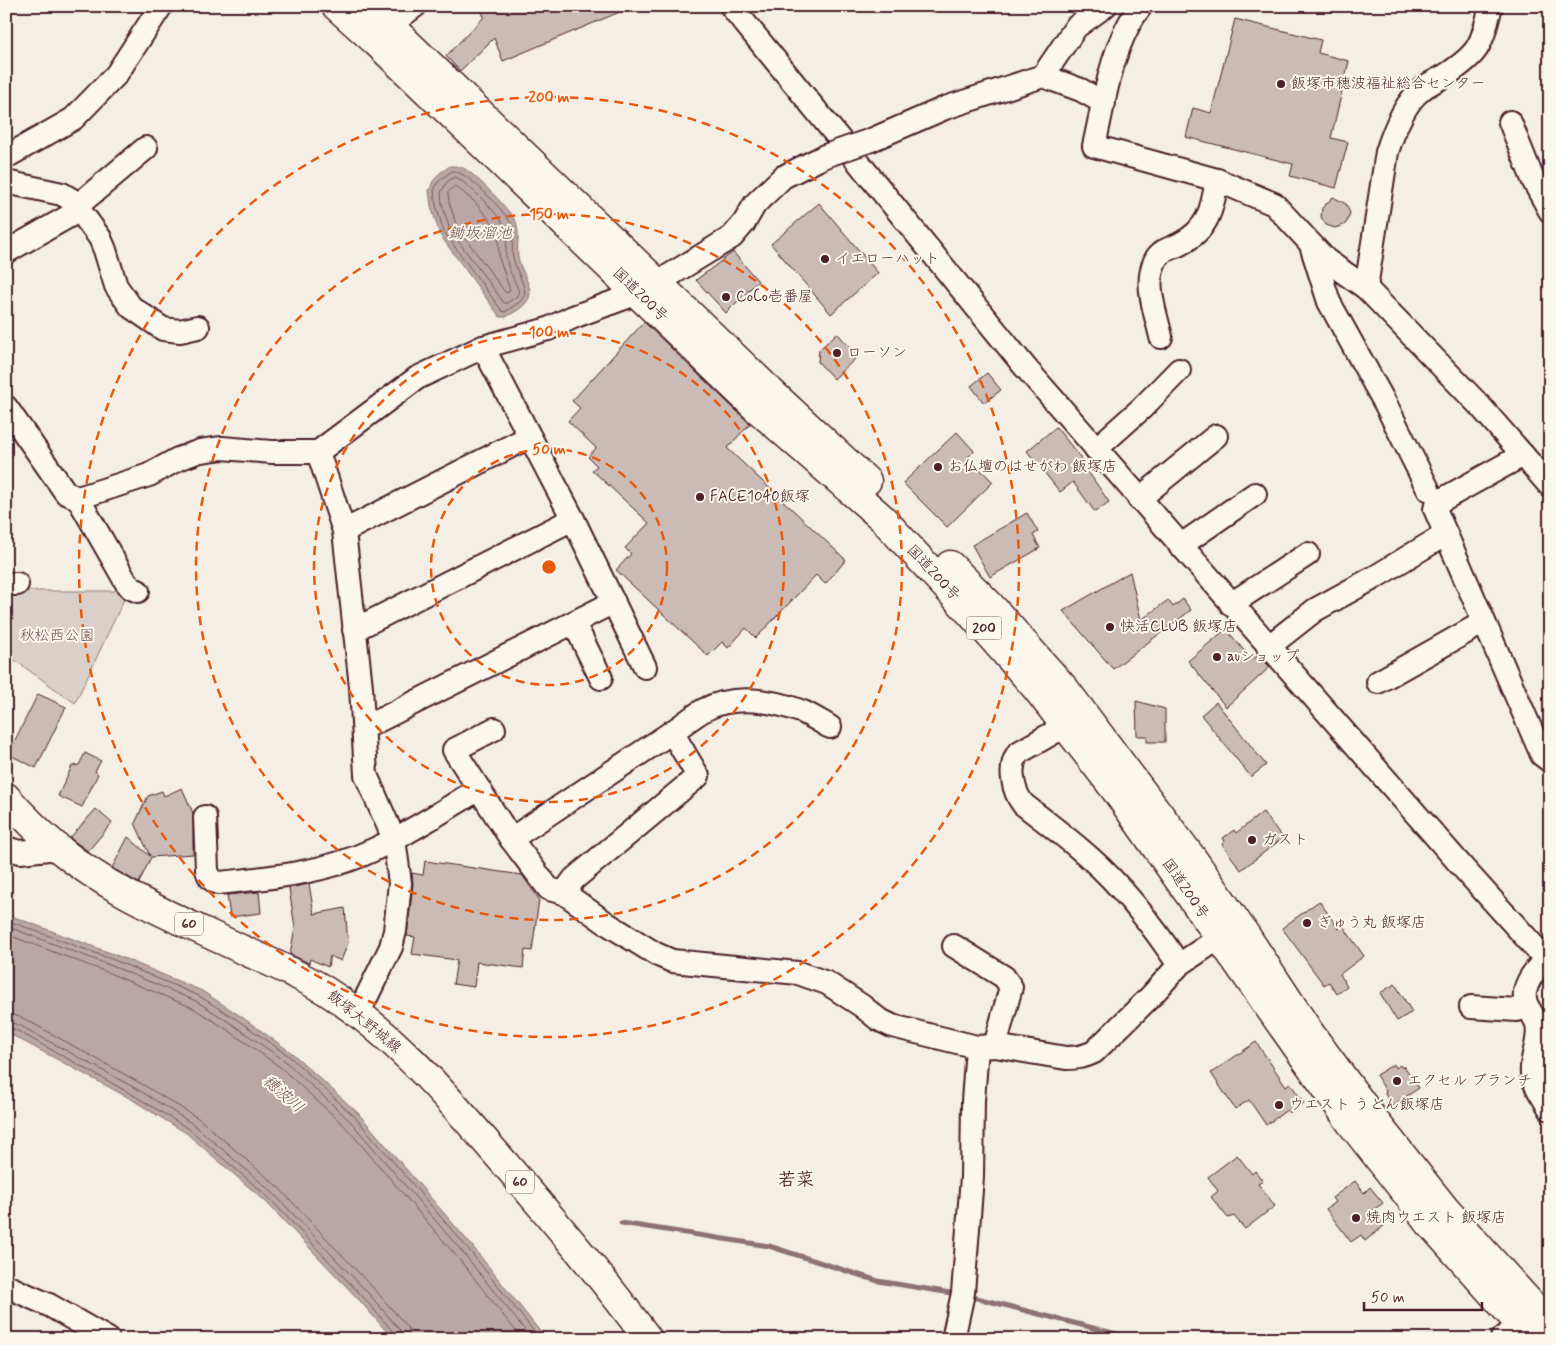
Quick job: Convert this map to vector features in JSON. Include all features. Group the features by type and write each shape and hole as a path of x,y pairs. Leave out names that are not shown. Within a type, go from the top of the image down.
{"main road":[{"name":"国道200号","path":"336,6 383,33 648,288 769,390 864,478 991,606 1065,690 1193,859 1310,1033 1374,1120 1446,1210 1550,1325"},
{"name":"国道200号","path":"369,6 383,33"},
{"name":"国道200号","path":"648,288 756,408 882,518 973,616 1036,688 1116,790 1350,1122 1518,1334"},
{"name":"飯塚大野城線","path":"6,797 58,848 104,880 151,906 299,976 358,1014 434,1083 548,1214 648,1339"}],"street":[{"path":"6,157 73,119 116,76 161,6"},
{"path":"383,33 415,6"},
{"path":"731,6 1025,367 1268,647 1547,961 1530,978 1525,992 1525,1004 1534,1016 1537,1026 1532,1073 1535,1084 1550,1108"},
{"path":"1043,76 1076,26 1104,6"},
{"path":"1141,6 1130,21 1120,42 1094,146 1217,180 1274,204 1326,260 1366,288 1480,407 1550,486"},
{"path":"1366,288 1387,152 1393,133 1412,99 1420,90 1470,58 1480,45 1491,6"},
{"path":"78,498 150,475 178,459 200,451 222,448 272,452 318,452 417,378 483,347 548,329 648,288 732,237 744,223 755,204 783,177 825,156 871,140 945,108 1043,76 1082,90 1104,103"},
{"path":"1510,122 1534,182 1550,212"},
{"path":"6,252 78,208 146,148"},
{"path":"1161,337 1150,293 1155,261 1163,251 1180,244 1206,222 1212,209 1217,180"},
{"path":"6,182 62,194 72,200 100,238 106,250 116,286 131,307 162,329 198,328"},
{"path":"1310,244 1329,302 1386,405 1428,489"},
{"path":"483,347 572,519 645,667"},
{"path":"1096,449 1142,408 1179,370"},
{"path":"6,407 66,493 78,498 126,582 131,588 138,591"},
{"path":"1139,499 1216,436"},
{"path":"344,531 529,437"},
{"path":"318,452 344,531 364,728 366,775 394,839 400,883 395,931 391,947 358,1014"},
{"path":"1523,455 1438,502 1435,509 1542,755 1550,761"},
{"path":"1180,546 1255,494"},
{"path":"354,630 572,519"},
{"path":"1268,647 1315,610 1375,577 1446,534"},
{"path":"1231,604 1308,554"},
{"path":"364,728 614,602"},
{"path":"574,622 602,678"},
{"path":"1378,682 1484,622"},
{"path":"511,839 704,710 725,702 742,700 762,702 803,712 830,727"},
{"path":"1066,726 1018,753 1012,772 1018,798 1091,858 1134,903 1179,965"},
{"path":"494,729 454,750 511,839 549,889 564,893 614,928 656,954 672,961 798,973 827,983 878,1019 892,1026 986,1046 1066,1058 1086,1056 1094,1052 1151,996 1179,965 1219,938"},
{"path":"564,893 574,878 698,776 672,732"},
{"path":"206,817 207,870 209,877 218,883 272,878 334,864 372,851 478,789"},
{"path":"6,848 20,852 58,848"},
{"path":"953,1339 963,1293 972,1177 974,1101 986,1046 1011,987 1004,977 954,946"},
{"path":"1472,1007 1517,1010 1525,1004"},
{"path":"6,1286 49,1305 108,1339"}],"green space":[{"name":"秋松西公園","path":"123,583 129,589 75,703 6,654 6,591 115,591"}],"water":[{"name":"鋤坂溜池","path":"450,166 458,166 470,173 500,202 516,222 518,256 530,294 524,305 506,317 500,317 440,235 431,206 429,191 433,181"},
{"name":"穂波川","path":"6,914 116,955 202,991 292,1053 358,1113 473,1247 546,1339 393,1339 360,1301 265,1201 186,1133 131,1099 6,1032"}],"building":[{"path":"480,6 634,6 503,61 494,38 460,71 446,56 484,17"},
{"name":"飯塚市穂波福祉総合センター","path":"1235,19 1321,40 1318,53 1349,61 1331,138 1348,142 1336,188 1290,176 1293,164 1186,137 1193,108 1211,113"},
{"path":"1333,197 1346,204 1350,213 1344,225 1335,228 1326,225 1321,217 1322,208"},
{"name":"イエローハット","path":"819,203 878,273 831,314 771,244"},
{"name":"CoCo壱番屋","path":"733,252 758,281 726,313 696,280"},
{"name":"FACE1040飯塚","path":"644,322 750,424 727,448 846,560 825,584 816,575 756,638 746,628 728,648 722,642 708,656 616,570 631,554 625,548 649,523 592,470 597,466 588,457 596,448 568,421 580,408 572,401"},
{"name":"ローソン","path":"837,333 858,356 834,379 818,362 819,350"},
{"path":"987,373 1001,390 984,403 971,386"},
{"path":"1056,427 1089,468 1087,470 1109,502 1095,512 1073,482 1060,492 1027,451"},
{"path":"957,432 974,451 968,457 993,482 947,527 903,483"},
{"path":"1027,513 1038,532 1033,535 1040,548 990,577 972,545"},
{"name":"快活CLUB 飯塚店","path":"1130,572 1141,620 1168,600 1173,607 1183,599 1191,610 1113,669 1063,611"},
{"path":"1226,629 1252,660 1258,655 1270,667 1226,707 1188,661"},
{"path":"38,694 66,707 36,768 8,754"},
{"path":"1136,701 1165,709 1165,742 1147,742 1147,736 1137,736"},
{"path":"1216,702 1266,765 1251,777 1201,715"},
{"path":"85,753 101,761 95,771 98,774 82,807 58,796 72,766 79,765"},
{"path":"182,788 193,813 193,854 151,857 139,883 112,868 128,837 150,856 135,823 148,796 162,791 164,796"},
{"path":"96,809 112,823 88,851 70,838"},
{"name":"ガスト","path":"1263,812 1283,838 1241,870 1222,844 1225,841 1223,838 1234,830 1236,833"},
{"path":"425,861 522,875 539,899 532,951 525,950 523,968 477,962 474,987 453,984 457,960 412,954 415,937 407,936 413,884 412,873 423,875"},
{"path":"309,884 314,914 345,908 348,943 341,961 330,956 328,967 310,959 309,963 290,954 295,928 289,888"},
{"path":"259,892 261,913 230,917 227,895"},
{"path":"1319,901 1339,929 1343,926 1364,956 1340,974 1347,987 1337,994 1329,982 1324,985 1282,928"},
{"path":"1395,984 1412,1012 1397,1021 1380,993"},
{"path":"1256,1042 1286,1086 1290,1083 1304,1103 1289,1113 1287,1110 1266,1125 1249,1100 1235,1109 1211,1073"},
{"name":"エクセル ブランチ","path":"1394,1064 1396,1068 1400,1065 1402,1068 1404,1066 1419,1088 1392,1106 1385,1094 1386,1091 1376,1075"},
{"path":"1237,1155 1252,1174 1255,1171 1263,1181 1258,1184 1275,1206 1245,1229 1234,1216 1228,1218 1211,1197 1218,1191 1208,1177"},
{"name":"焼肉ウエスト 飯塚店","path":"1355,1181 1364,1193 1370,1187 1383,1203 1373,1210 1385,1225 1365,1241 1361,1235 1351,1242 1326,1209 1335,1202 1332,1198"}],"waterway":[{"path":"621,1223 769,1246 878,1281 957,1294"},
{"path":"969,1296 1136,1339"}],"place":[{"name":"飯塚市穂波福祉総合センター","path":"1281,84"},
{"name":"イエローハット","path":"825,259"},
{"name":"CoCo壱番屋","path":"726,297"},
{"name":"ローソン","path":"837,353"},
{"name":"お仏壇のはせがわ 飯塚店","path":"938,467"},
{"name":"FACE1040飯塚","path":"700,497"},
{"name":"快活CLUB 飯塚店","path":"1110,627"},
{"name":"auショップ","path":"1217,657"},
{"name":"ガスト","path":"1252,840"},
{"name":"ぎゅう丸 飯塚店","path":"1307,923"},
{"name":"エクセル ブランチ","path":"1397,1081"},
{"name":"ウエスト うどん飯塚店","path":"1279,1105"},
{"name":"焼肉ウエスト 飯塚店","path":"1356,1218"}],"district":[{"name":"若菜","path":"796,1180"}]}
